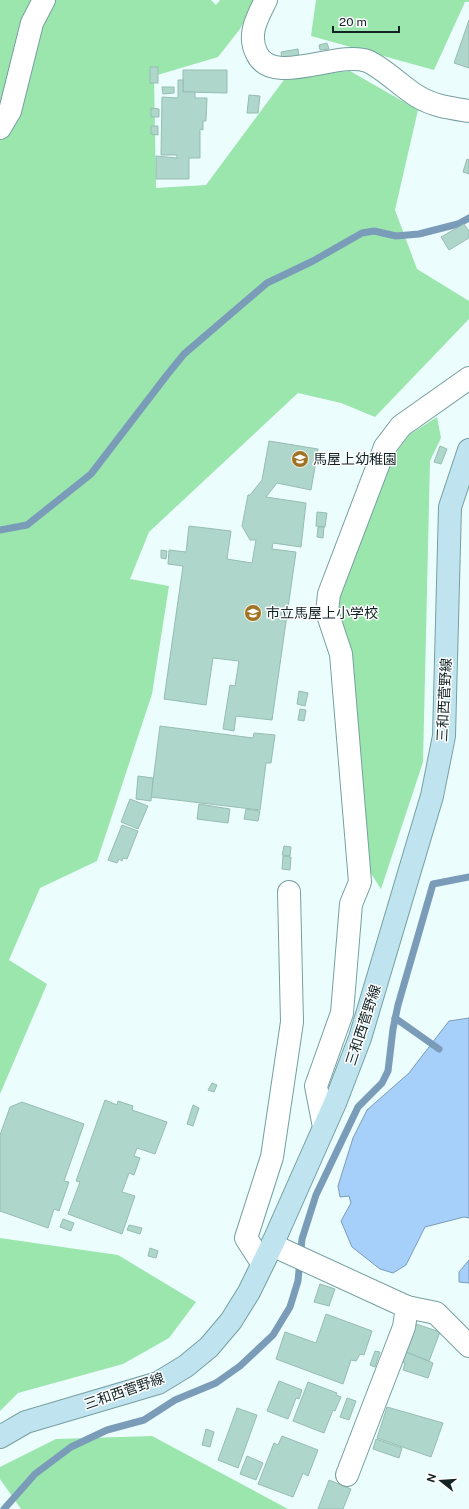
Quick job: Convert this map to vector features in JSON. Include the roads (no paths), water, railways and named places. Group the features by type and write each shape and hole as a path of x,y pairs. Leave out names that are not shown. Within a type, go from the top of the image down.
{"main road":[{"name":"三和西菅野線","path":"0,1437 26,1422 158,1383 186,1366 209,1347 231,1321 249,1292 324,1127 360,1038 432,796 444,736 450,507 469,450"}],"street":[{"path":"0,128 10,111 32,23 44,0"},
{"path":"266,0 252,32 252,39 253,46 260,59 270,66 286,69 349,58 367,61 417,96 436,106 469,111"},
{"path":"324,1127 316,1086 342,1013 351,904 360,882 341,654 327,612 329,594 386,447 401,426 469,378"},
{"path":"289,892 292,1022 272,1157 246,1238 267,1254 302,1259 407,1307 436,1313 469,1346"},
{"path":"347,1475 404,1327 407,1307"}],"water":[{"path":"469,1018 469,1218 464,1217 425,1227 406,1265 393,1273 380,1269 352,1247 341,1221 351,1203 349,1196 340,1197 338,1186 353,1138 367,1110 409,1073 449,1021"},
{"path":"469,1260 469,1283 459,1282 459,1272"}],"waterway":[{"path":"0,530 27,525 91,474 184,354 267,283 313,261 362,233 374,231 396,236 419,234 458,224 469,218"},
{"path":"4,1509 35,1474 71,1447 107,1430 144,1420 175,1400 216,1383 240,1366 273,1335 290,1307 298,1281 302,1239 316,1195 358,1107 382,1083 388,1071 393,1029 398,1005 433,884 469,877"},
{"path":"395,1018 439,1049"}],"place":[{"name":"馬屋上幼稚園","path":"300,459"},
{"name":"市立馬屋上小学校","path":"253,613"}]}
